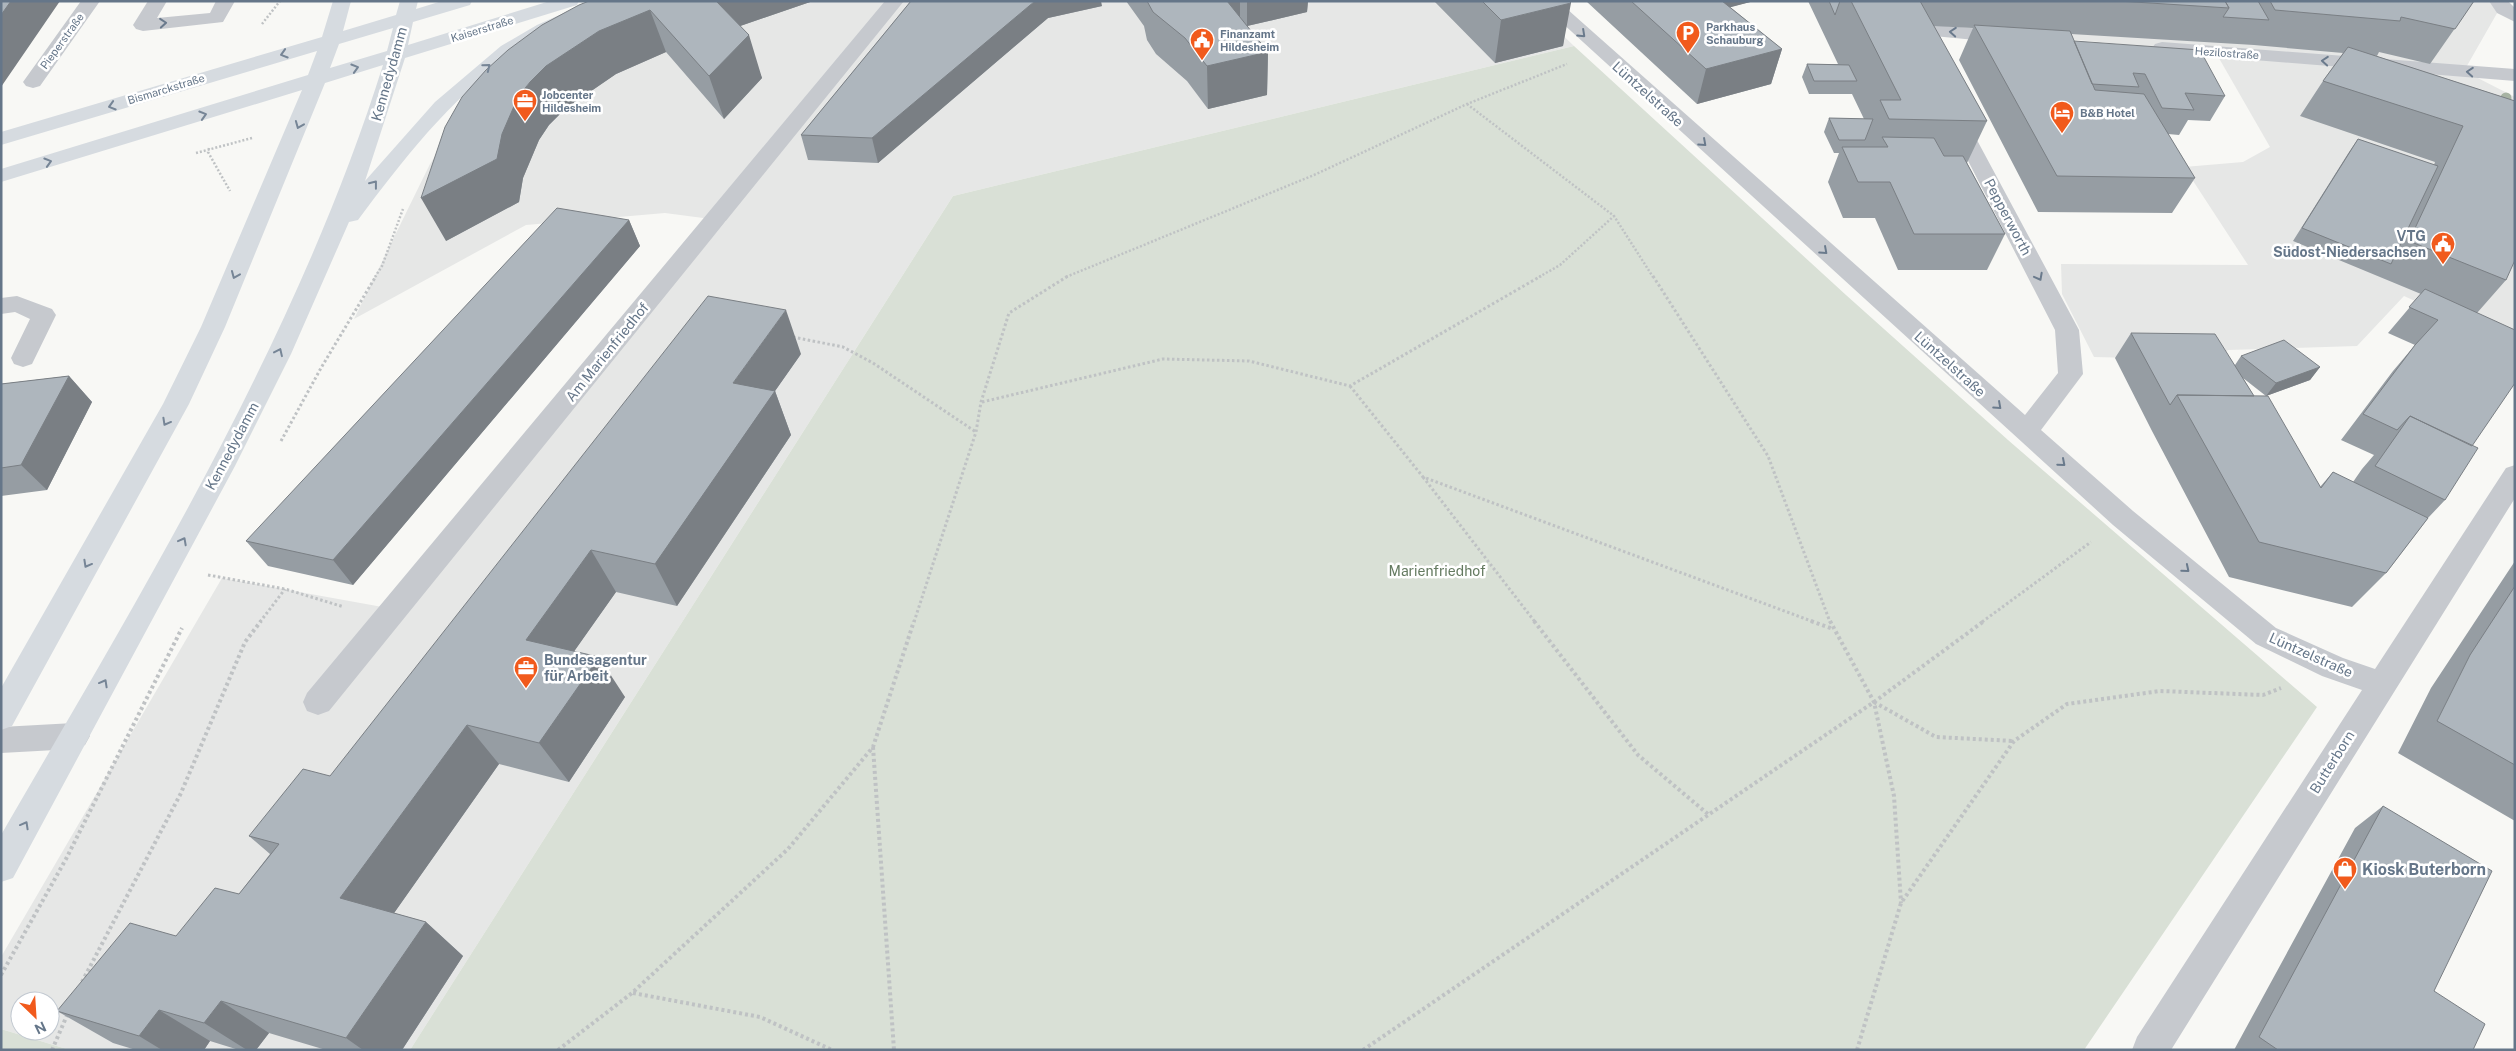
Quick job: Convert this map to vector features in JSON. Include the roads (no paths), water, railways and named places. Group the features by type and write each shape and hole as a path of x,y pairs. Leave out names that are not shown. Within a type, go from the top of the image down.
{"main road":[{"path":"1,717 176,404 213,327 300,122 331,40 342,1"},
{"path":"407,10 463,1"},
{"name":"Kaiserstraße","path":"316,80 570,1"},
{"path":"334,236 408,142 457,91 509,49 550,26 607,1"},
{"name":"Bismarckstraße","path":"1,139 331,40 407,10"},
{"name":"Kennedydamm","path":"1,867 174,558 254,404 334,236 380,112 407,10"},
{"path":"1,176 316,80"}],"street":[{"name":"Pieperstraße","path":"34,82 91,1"},
{"path":"158,1 143,25 216,18 226,1"},
{"name":"Am Marienfriedhof","path":"318,702 388,620 895,1"},
{"name":"Lüntzelstraße","path":"1547,1 2124,518 2266,636 2333,667 2382,684"},
{"path":"2498,1 2504,9 2515,16"},
{"path":"1898,8 1923,55"},
{"path":"1909,29 2028,38"},
{"name":"Hezilostraße","path":"2146,47 2515,75"},
{"name":"Pepperworth","path":"1945,98 2067,330 2071,374 2026,431"},
{"path":"1,306 17,304 44,315 23,358"},
{"name":"Butterborn","path":"2150,1050 2515,475"},
{"path":"1,740 74,736"}],"place":[{"name":"Parkhaus Schauburg","path":"1688,54"},
{"name":"Finanzamt Hildesheim","path":"1202,61"},
{"name":"Jobcenter Hildesheim","path":"525,122"},
{"name":"B&B Hotel","path":"2062,134"},
{"name":"VTG Südost-Niedersachsen","path":"2443,265"},
{"name":"Bundesagentur für Arbeit","path":"526,689"},
{"name":"Kiosk Buterborn","path":"2345,890"}],"park label":[{"name":"Marienfriedhof","path":"1437,571"}]}
